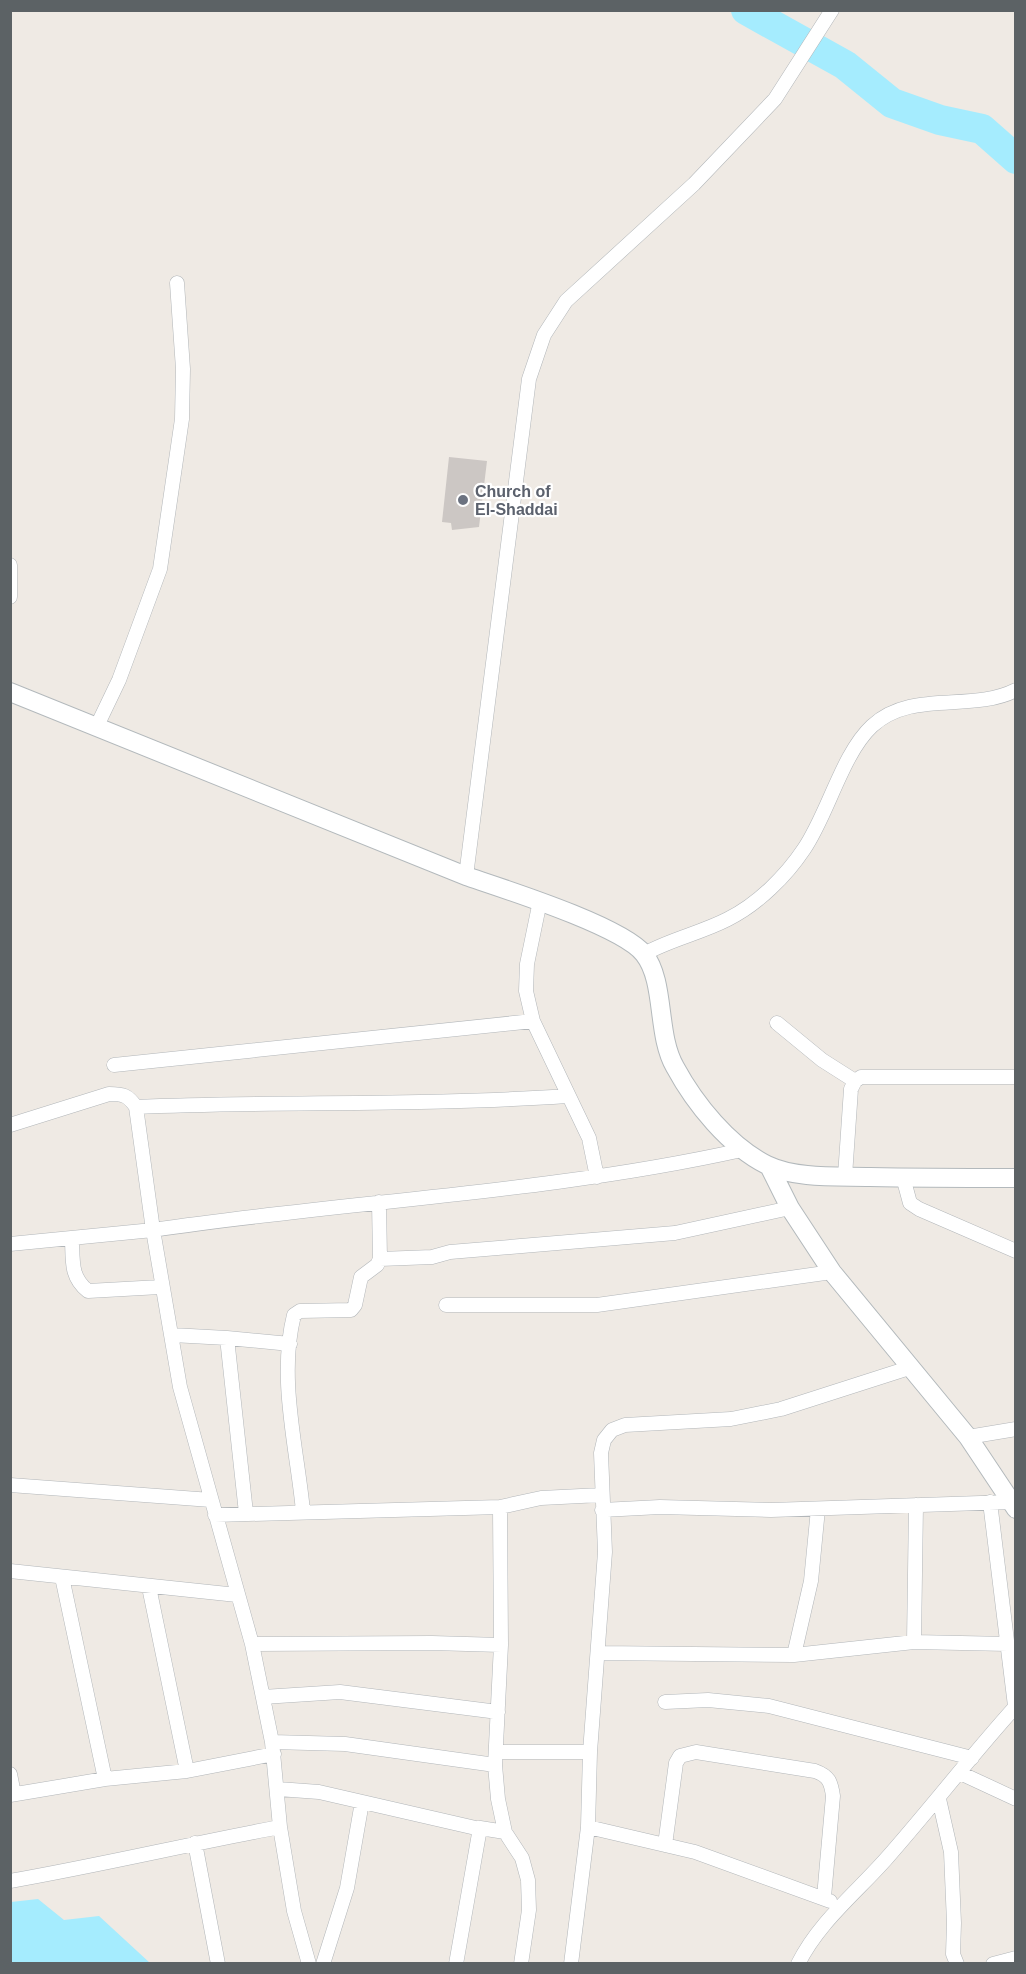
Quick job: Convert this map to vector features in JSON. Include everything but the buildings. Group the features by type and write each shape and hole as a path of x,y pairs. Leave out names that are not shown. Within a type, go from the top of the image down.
{"street":[{"path":"466,876 529,379 544,335 566,301 694,184 775,99 832,10"},
{"path":"96,728 128,659 160,569 182,419 183,369 177,283"},
{"path":"10,566 10,597"},
{"path":"645,954 666,942 728,919 758,901 804,849 855,747 873,725 901,710 930,702 962,702 1016,690"},
{"path":"10,692 466,876 540,901 614,933 645,954 656,988 661,1020 673,1065 689,1090 742,1150 769,1166 801,1173 844,1176 1016,1178"},
{"path":"540,901 528,964 526,991 533,1021 589,1138 597,1177"},
{"path":"114,1065 533,1021"},
{"path":"777,1023 822,1060 855,1082"},
{"path":"844,1176 851,1089 855,1082 869,1076 1016,1077"},
{"path":"10,1125 109,1094 123,1094 136,1107 160,1287 172,1335 180,1388 252,1644 273,1748 280,1827 294,1911 309,1964"},
{"path":"136,1107 267,1102 414,1103 567,1096"},
{"path":"10,1244 153,1230 262,1214 558,1184 680,1164 742,1150"},
{"path":"769,1166 790,1208 832,1272 968,1437 1013,1505"},
{"path":"903,1177 910,1203 919,1209 1016,1251"},
{"path":"303,1511 292,1422 288,1364 294,1315 300,1311 351,1310 355,1305 361,1277 377,1265 380,1258 379,1202"},
{"path":"380,1258 432,1257 450,1252 675,1233 790,1208"},
{"path":"72,1239 73,1269 76,1278 88,1291 160,1287"},
{"path":"446,1305 597,1305 832,1272"},
{"path":"172,1335 290,1344"},
{"path":"227,1338 246,1513"},
{"path":"571,1964 588,1827 590,1752 605,1552 601,1495 601,1453 604,1440 612,1430 624,1425 731,1419 781,1409 912,1367"},
{"path":"968,1437 1016,1429"},
{"path":"10,1485 211,1500"},
{"path":"215,1515 500,1507 541,1498 601,1495"},
{"path":"602,1510 660,1507 818,1509 990,1502 1013,1505"},
{"path":"798,1964 815,1934 864,1884 939,1799 1015,1706 990,1502"},
{"path":"914,1642 916,1505"},
{"path":"500,1507 501,1645 496,1758 498,1800 505,1832 522,1858 528,1880 529,1910 521,1964"},
{"path":"794,1655 811,1581 818,1509"},
{"path":"10,1571 237,1595"},
{"path":"62,1577 105,1779"},
{"path":"149,1587 187,1771"},
{"path":"598,1653 794,1655 914,1642 1008,1644"},
{"path":"252,1644 501,1645"},
{"path":"262,1697 340,1692 498,1712"},
{"path":"665,1702 708,1700 769,1706 857,1731 972,1758"},
{"path":"10,1774 12,1794 105,1779 187,1771 273,1748 345,1744 496,1758 590,1752"},
{"path":"665,1845 676,1763 680,1756 696,1752 825,1774 832,1783 833,1796 824,1897"},
{"path":"960,1773 1016,1799"},
{"path":"278,1789 319,1792 480,1829 505,1832"},
{"path":"939,1799 951,1852 954,1923 952,1954 957,1964"},
{"path":"323,1964 346,1888 362,1802"},
{"path":"10,1881 280,1827"},
{"path":"588,1827 695,1852 824,1897 839,1907"},
{"path":"456,1964 480,1829"},
{"path":"195,1843 218,1964"},
{"path":"993,1964 1016,1958"}],"water":[{"path":"38,1899 64,1920 99,1916 150,1963 11,1963 11,1902"}],"waterway":[{"path":"746,10 845,65 892,103 940,120 982,129 1016,159"}],"place":[{"name":"Church of El-Shaddai","path":"463,500"}]}
